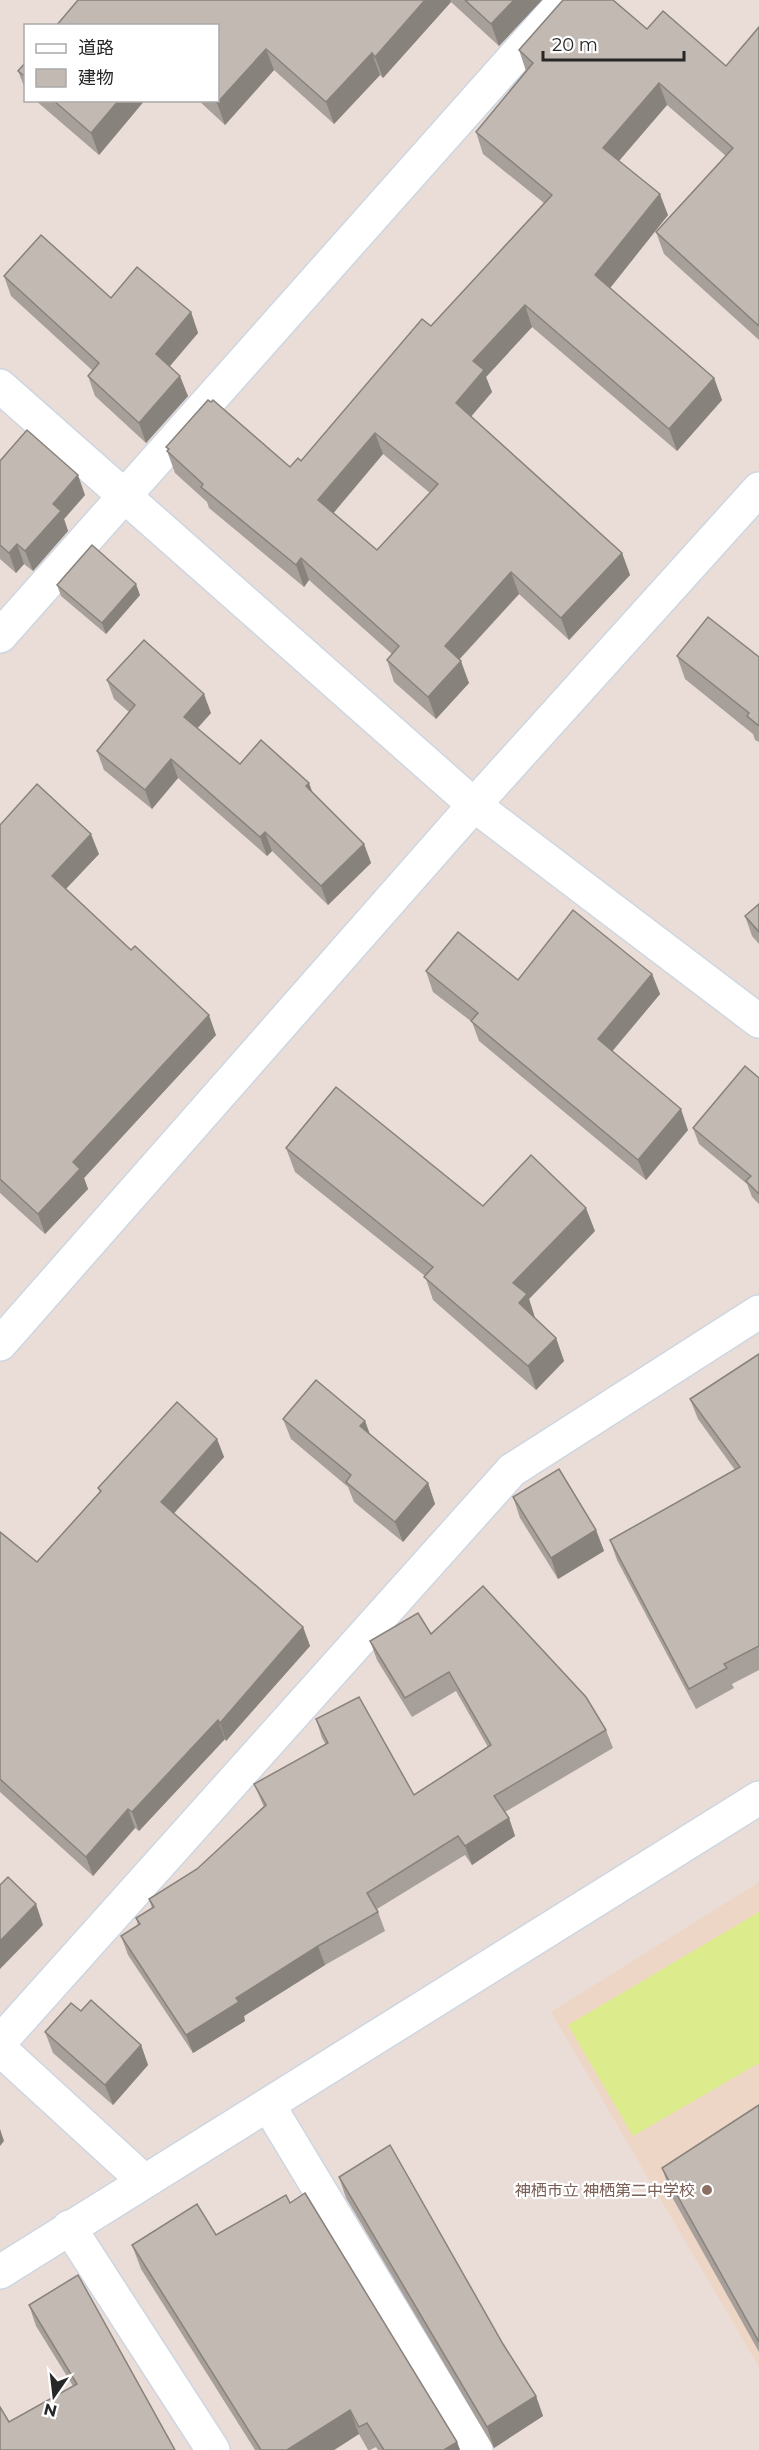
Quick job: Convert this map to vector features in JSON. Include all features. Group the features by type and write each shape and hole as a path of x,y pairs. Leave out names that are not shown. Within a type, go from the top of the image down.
{"street":[{"path":"0,636 565,0"},
{"path":"0,386 474,805 759,1021"},
{"path":"0,1344 474,805 759,489"},
{"path":"0,2042 512,1470 759,1312"},
{"path":"0,2272 759,1798"},
{"path":"0,2049 143,2181"},
{"path":"269,2106 476,2450"},
{"path":"69,2228 213,2450"}],"shaded area":[{"name":"神栖市立 神栖第二中学校","path":"759,1882 759,2367 551,2012"}],"green space":[{"path":"759,1912 759,2063 633,2136 568,2025"}],"building":[{"path":"78,0 425,0 375,57 372,53 326,102 266,49 219,101 219,24 58,24"},
{"path":"465,0 514,0 491,24"},
{"path":"563,0 613,0 647,29 663,11 726,66 759,27 759,326 656,232 733,148 659,83 603,148 660,194 595,275 714,378 669,429 525,305 473,361 484,370 456,403 622,553 561,618 511,572 445,646 461,661 428,697 387,660 399,646 301,558 296,565 201,487 203,484 167,451 169,449 166,447 208,400 211,402 213,400 290,467 298,458 301,461 422,319 431,326 552,195 476,132 533,63 519,50","holes":["375,433 438,484 377,550 318,500"]},
{"path":"24,64 24,76 18,71"},
{"path":"55,102 117,102 91,133"},
{"path":"41,235 111,298 137,267 191,312 156,354 180,376 139,423 88,376 99,363 4,276"},
{"path":"27,430 78,475 53,504 61,511 25,551 17,544 9,553 0,545 0,461"},
{"path":"92,545 136,584 102,623 57,585"},
{"path":"708,617 759,657 759,726 747,716 749,713 677,656"},
{"path":"144,640 204,694 184,717 240,764 261,740 309,783 306,786 364,844 321,886 265,832 260,837 171,759 145,790 97,751 135,705 107,680"},
{"path":"37,784 91,834 52,876 131,950 135,946 209,1015 73,1162 80,1169 38,1214 0,1179 0,825"},
{"path":"759,904 759,932 745,916"},
{"path":"573,910 652,974 598,1039 681,1109 638,1160 471,1021 478,1013 426,971 458,932 518,980"},
{"path":"745,1066 759,1078 759,1194 746,1181 751,1176 693,1128"},
{"path":"336,1087 483,1206 531,1155 586,1208 513,1283 527,1294 519,1303 556,1338 528,1366 424,1277 433,1267 286,1148"},
{"path":"759,1354 759,1646 724,1664 727,1668 689,1689 610,1540 740,1467 690,1399"},
{"path":"316,1380 365,1421 360,1426 428,1483 395,1522 346,1482 351,1475 283,1419"},
{"path":"177,1402 217,1439 161,1502 303,1627 220,1723 218,1720 132,1812 128,1809 86,1857 0,1779 0,1532 37,1562 101,1491 98,1488"},
{"path":"559,1469 596,1530 551,1558 513,1497"},
{"path":"483,1586 586,1697 606,1730 494,1796 509,1818 465,1846 458,1836 367,1893 378,1912 318,1946 236,1998 239,2002 186,2035 121,1936 140,1924 136,1918 154,1907 149,1899 197,1869 266,1805 254,1784 328,1743 316,1719 359,1697 414,1795 491,1745 449,1672 405,1698 370,1641 418,1613 431,1634"},
{"path":"8,1877 36,1904 0,1941 0,1885"},
{"path":"91,2000 141,2045 105,2085 45,2032 71,2003 81,2011"},
{"path":"759,2105 759,2342 662,2168"},
{"path":"390,2145 503,2344 536,2396 487,2427 339,2177"},
{"path":"305,2193 457,2442 444,2450 384,2450 367,2423 359,2427 350,2410 287,2450 261,2450 132,2245 197,2204 216,2235 286,2195 290,2203"},
{"path":"78,2275 175,2450 0,2450 0,2407 9,2422 77,2384 29,2305"}],"place":[{"name":"神栖市立 神栖第二中学校","path":"707,2190"}]}
